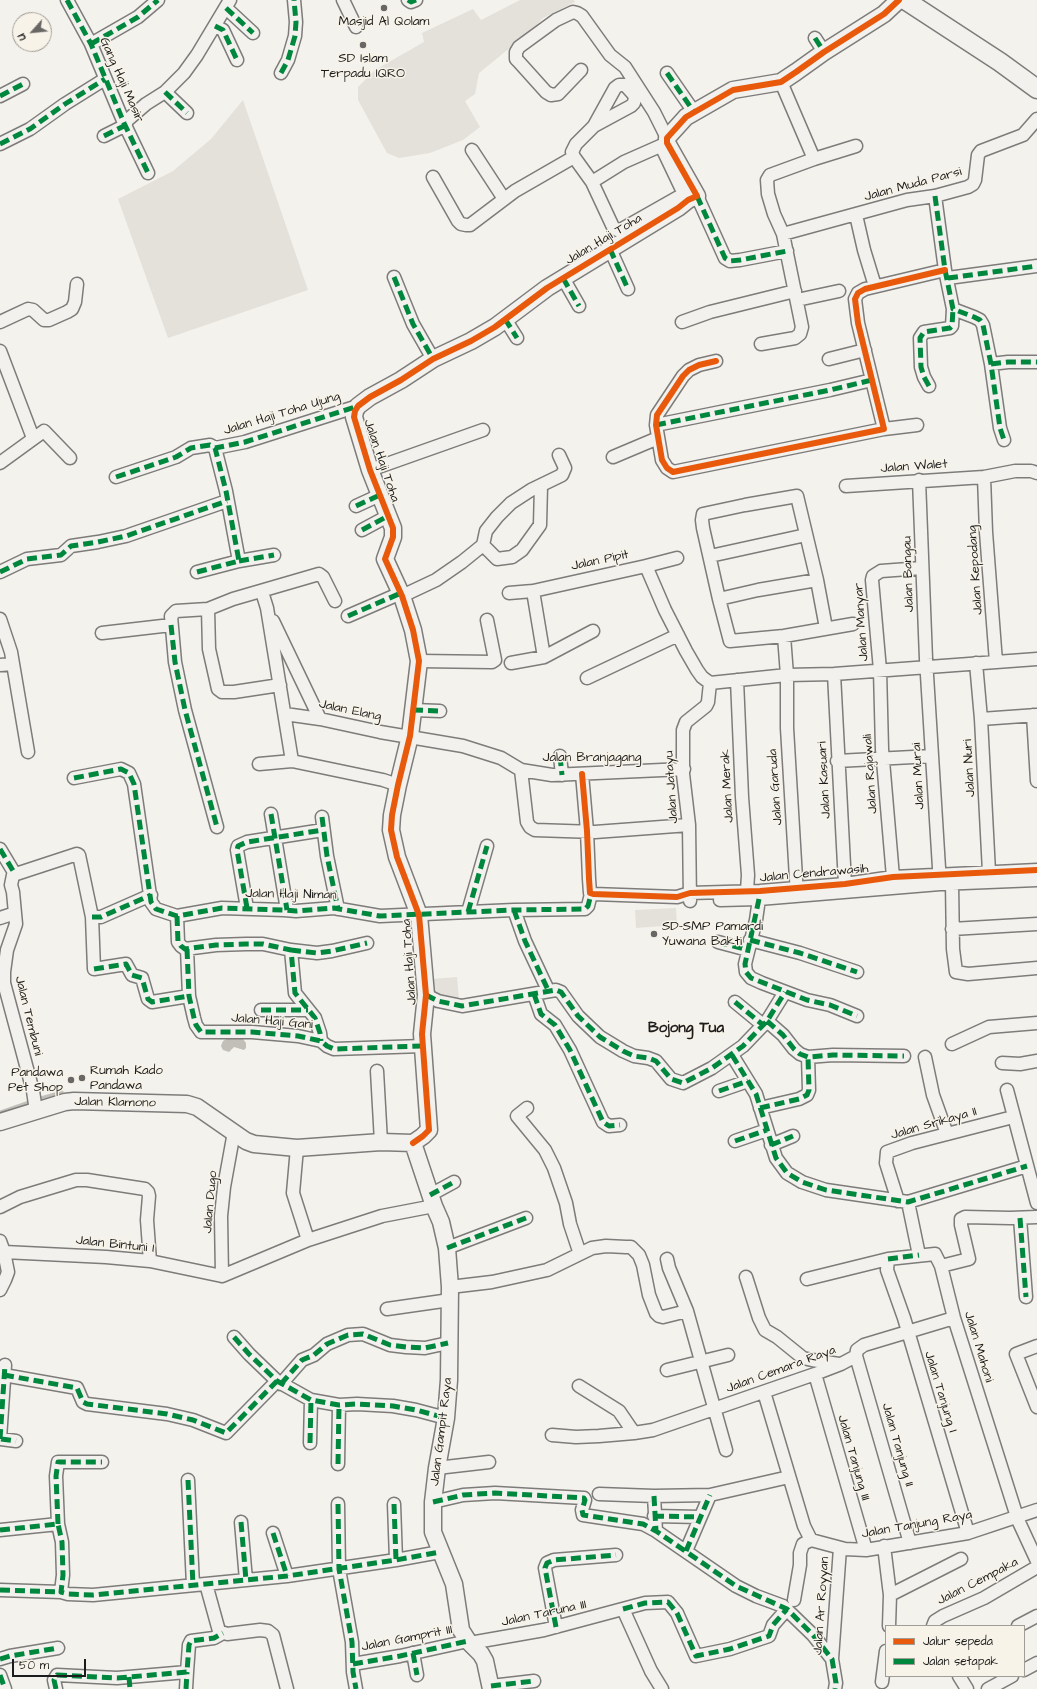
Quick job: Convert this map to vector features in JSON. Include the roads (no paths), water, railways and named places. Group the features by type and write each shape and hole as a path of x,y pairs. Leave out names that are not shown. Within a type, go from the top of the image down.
{"main road":[{"path":"905,0 1000,62 1037,89"}],"street":[{"name":"Gang Haji Masir","path":"67,0 91,44 105,79 148,173"},
{"path":"91,44 138,16 158,0"},
{"path":"281,74 288,60 295,36 296,22 294,0"},
{"path":"343,0 356,27"},
{"path":"408,0 411,2 416,0"},
{"path":"592,182 624,162 665,142 686,117 733,90 781,82 824,52 884,14 899,0"},
{"path":"104,136 125,124 146,104 165,92 184,73 228,4 253,32"},
{"path":"581,70 558,94 551,95 546,92 516,59 516,52 519,48 556,20 573,12 582,16 610,55 625,67 654,112 683,192 682,195 622,229 617,230 613,227 592,182 572,152 576,144 594,126"},
{"path":"215,26 223,30 237,60"},
{"path":"815,38 824,52"},
{"path":"667,73 694,112"},
{"path":"0,144 30,129 65,104 105,79"},
{"path":"781,82 814,159"},
{"path":"0,96 23,84"},
{"path":"165,92 187,113"},
{"name":"Jalan Muda Parsi","path":"783,234 907,200 935,196 968,187 973,184 978,154 981,151 1023,135 1037,119"},
{"path":"665,142 696,196 725,258 730,260 787,251"},
{"path":"761,344 795,338 800,334 802,327 783,234 774,214 768,194 768,178 776,172 856,146"},
{"path":"472,150 504,199"},
{"path":"433,177 461,224 470,225 504,199 574,157"},
{"name":"Jalan Haji Toha","path":"413,1143 429,1130 422,1034 426,995 419,915 397,857 391,830 392,815 398,785 410,736 419,662 413,630 402,595 385,559 394,537 393,528 370,470 354,417 358,406 370,397 401,380 433,359 471,341 495,327 505,318 563,278 696,196"},
{"path":"930,386 924,377 921,367 920,338 924,332 950,328 952,326 953,309 935,196"},
{"path":"856,215 864,250 876,286"},
{"path":"610,249 628,289"},
{"path":"884,429 858,323 855,299 858,294 876,286 947,274 1037,266"},
{"path":"394,277 413,324 433,359"},
{"path":"563,278 579,306"},
{"path":"0,322 28,309 32,310 44,320 49,320 67,312 72,309 75,302 77,284"},
{"path":"682,322 710,312 796,296 839,291"},
{"path":"953,309 980,320 983,325 991,364 1000,428 1004,440"},
{"path":"505,318 517,338"},
{"path":"829,359 865,350"},
{"path":"0,351 33,438"},
{"path":"716,360 699,364 682,376 657,415 656,425 662,460 667,468 673,472 884,429 917,425"},
{"path":"991,364 1008,362 1037,362"},
{"path":"656,425 830,390 872,380"},
{"name":"Jalan Haji Toha Ujung","path":"116,476 176,457 191,448 210,445 215,448 245,442 358,406"},
{"path":"370,470 483,430"},
{"path":"0,463 44,431 70,458"},
{"path":"613,456 658,438"},
{"path":"215,448 227,501 238,562"},
{"path":"348,616 436,580 483,545 486,531 497,517 516,500 531,490 562,475 565,468 558,456"},
{"name":"Jalan Walet","path":"846,486 919,480 984,477 1016,471 1031,470 1037,473"},
{"name":"Jalan Kepodang","path":"984,477 986,532 996,662"},
{"name":"Jalan Bangau","path":"919,480 927,667"},
{"path":"483,545 497,559 512,557 522,550 540,526 541,486"},
{"path":"356,506 380,495"},
{"path":"826,628 818,580 798,497 796,495 703,514 702,520 719,599 730,641 784,636 853,624"},
{"path":"0,572 27,559 40,556 61,555 71,546 126,536 227,501"},
{"path":"362,530 388,516"},
{"path":"710,556 806,535"},
{"path":"197,572 274,555"},
{"path":"646,566 677,558"},
{"name":"Jalan Pipit","path":"509,593 533,591 646,566 665,610 697,670 702,677 710,683"},
{"name":"Jalan Manyar","path":"880,670 872,580 873,576 881,571 922,568"},
{"path":"217,827 185,710 175,662 171,616 176,611 208,609 233,599 262,592 319,574 323,577 335,601"},
{"path":"719,599 758,590 818,580"},
{"path":"533,591 544,657"},
{"path":"262,592 267,608 292,761"},
{"path":"267,608 320,719"},
{"path":"208,609 209,649 218,689 222,692 234,692 280,685"},
{"path":"0,619 13,664 28,752"},
{"path":"419,662 492,662 495,660 487,620"},
{"path":"102,633 171,625"},
{"path":"511,663 544,657 593,631"},
{"path":"587,678 678,635"},
{"name":"Jalan Garuda","path":"784,636 787,675 787,728 797,892"},
{"path":"710,683 787,675 834,674 1037,659"},
{"name":"Jalan Nuri","path":"976,663 981,719 989,872"},
{"path":"0,666 13,664"},
{"name":"Jalan Murai","path":"927,667 932,756 944,881 952,929 956,972 968,974 1037,968"},
{"name":"Jalan Rajawali","path":"880,670 883,758 893,877"},
{"name":"Jalan Kasuari","path":"834,674 844,884"},
{"name":"Jalan Merak","path":"737,680 742,798 748,875 747,891"},
{"name":"Jalan Jatayu","path":"690,897 689,825 684,770 683,730 686,722 706,706 708,702 710,683"},
{"path":"413,710 440,712"},
{"name":"Jalan Elang","path":"285,714 320,719 380,732 410,736"},
{"path":"981,719 1035,715 1037,781"},
{"name":"Jalan Branjagang","path":"410,736 486,752 501,758 521,770 552,775 684,770"},
{"path":"560,756 562,774"},
{"path":"838,761 932,756"},
{"path":"259,764 292,761 383,780 398,785"},
{"path":"74,778 121,770 129,773 134,784 151,895 101,916 92,917"},
{"path":"521,770 528,822 530,827 535,830 587,831 689,825"},
{"path":"582,774 589,879 592,894"},
{"path":"270,814 287,910"},
{"path":"322,817 323,830 338,909"},
{"path":"247,908 237,850 238,846 241,844 274,837 323,830"},
{"path":"468,912 487,846"},
{"path":"0,849 13,877 77,854 79,855 92,917 94,969 126,964 132,975 142,978 148,999 152,1002 189,996"},
{"name":"Jalan Cendrawasih","path":"797,892 893,877 944,881 989,872 1037,870"},
{"name":"Jalan Tembuni","path":"13,877 16,924 8,950 4,972 4,983 35,1103"},
{"name":"Jalan Cendrawasih","path":"592,894 677,897 759,895 944,881 1037,880"},
{"name":"Jalan Cendrawasih","path":"690,897 747,891 759,895"},
{"name":"Jalan Haji Niman","path":"151,895 151,902 156,909 177,916 222,908 296,911 338,909 380,916 514,910 585,909 588,906 592,894"},
{"path":"759,895 745,964 746,972 751,978 785,992 807,1000 830,1005 858,1016"},
{"path":"514,910 524,941 548,990"},
{"path":"0,918 15,913"},
{"path":"177,916 178,942 187,950 216,945 263,944 291,950 317,952 332,951 367,943"},
{"path":"952,929 1037,924"},
{"path":"718,942 800,953 857,972"},
{"name":"Jalan Haji Gani","path":"187,950 189,996 196,1026 201,1032 252,1032 298,1036 321,1041 334,1049 423,1046"},
{"path":"291,950 295,993 316,1022 321,1041"},
{"path":"426,995 438,1001 462,1006 534,994 548,990 556,990 561,992 578,1016 600,1037 629,1054 648,1058 656,1062 671,1079 683,1083 712,1068 743,1046 765,1023 785,992"},
{"path":"534,994 541,1014 555,1025 570,1050 603,1122 609,1126 620,1125"},
{"path":"735,1002 783,1035 800,1054 808,1057 833,1055 904,1056"},
{"path":"261,1010 308,1010"},
{"path":"952,1044 989,1027 1037,1023"},
{"path":"732,1055 756,1094 776,1158 787,1173 796,1180 826,1190 903,1201 1027,1166"},
{"path":"760,1108 799,1099 807,1095 809,1090 808,1057"},
{"path":"925,1057 933,1095 947,1134"},
{"path":"1002,1063 1020,1064 1037,1061"},
{"path":"377,1071 381,1142"},
{"path":"719,1091 748,1081"},
{"path":"1007,1090 1037,1203"},
{"name":"Jalan Klamono","path":"0,1122 35,1103 74,1101 188,1104 197,1107 246,1141 254,1144 297,1148 381,1142 413,1143"},
{"path":"527,1108 518,1116 545,1150 554,1168 566,1203 570,1224 580,1254"},
{"name":"Jalan Srikaya II","path":"903,1201 886,1163 887,1152 947,1134 1013,1117"},
{"path":"735,1141 766,1130"},
{"name":"Jalan Dugo","path":"222,1276 222,1216 224,1187 234,1132"},
{"path":"771,1145 793,1136"},
{"name":"Jalan Gampit Raya","path":"413,1143 441,1222 447,1248 450,1293 446,1418 437,1468 433,1502 433,1532 454,1584 461,1630 485,1661 491,1687"},
{"path":"297,1148 293,1193 308,1240"},
{"path":"0,1206 20,1197 76,1180 87,1180 145,1189 149,1196 147,1220 150,1261"},
{"path":"222,1276 308,1240 432,1200 454,1182"},
{"path":"903,1201 919,1255"},
{"path":"807,1279 888,1259 919,1255 935,1254 941,1266 969,1259 960,1221 962,1218 1037,1217"},
{"path":"447,1248 526,1218"},
{"path":"1020,1218 1026,1298"},
{"path":"2,1246 8,1272 2,1284"},
{"name":"Jalan Bintuni I","path":"2,1246 150,1261 222,1276"},
{"path":"387,1309 492,1282 547,1270 592,1248 617,1246 631,1247 639,1255 643,1265 649,1295 656,1313 659,1316 663,1317 687,1311"},
{"name":"Jalan Cemara Raya","path":"667,1259 669,1268 687,1311 714,1410"},
{"name":"Jalan Tanjung I","path":"888,1259 887,1270 908,1332 968,1533"},
{"name":"Jalan Mahoni","path":"941,1266 954,1318 1016,1517 1037,1561"},
{"path":"746,1277 759,1318 765,1330 803,1358 841,1364"},
{"name":"Jalan Cemara Raya","path":"552,1435 576,1437 634,1433 653,1430 714,1410 841,1364 856,1356 857,1350 864,1345 954,1318"},
{"path":"16,1440 0,1439 4,1370 77,1388 83,1402 87,1404 167,1414 194,1420 226,1433 302,1360 314,1355 327,1344 348,1335 363,1334 390,1345 406,1348 425,1348 448,1343"},
{"path":"234,1337 249,1354 279,1382 311,1400 339,1405 357,1404 393,1406 446,1418"},
{"path":"1037,1346 1016,1354 1037,1408"},
{"path":"667,1370 728,1355"},
{"name":"Jalan Tanjung II","path":"856,1356 910,1543"},
{"name":"Jalan Tanjung III","path":"814,1374 866,1550"},
{"path":"579,1386 618,1411 634,1433"},
{"path":"764,1392 804,1526 811,1540 803,1544 800,1553 800,1565 790,1604"},
{"path":"310,1443 311,1400"},
{"path":"338,1464 339,1405"},
{"path":"714,1410 726,1450"},
{"path":"61,1592 63,1575 62,1542 58,1524 56,1476 58,1462 102,1462"},
{"path":"437,1468 489,1462"},
{"path":"599,1494 654,1496 710,1495 789,1477"},
{"path":"188,1480 193,1585"},
{"path":"433,1502 463,1495 495,1493 584,1498 585,1500 582,1510 583,1514 643,1524 656,1531 736,1586 790,1604 832,1659"},
{"path":"686,1551 710,1495"},
{"path":"654,1496 656,1531"},
{"path":"338,1504 338,1569 352,1642 353,1664"},
{"path":"394,1504 396,1560"},
{"name":"Jalan Tanjung Raya","path":"811,1540 840,1548 866,1550 968,1533 1037,1510"},
{"path":"654,1516 700,1517"},
{"path":"241,1522 246,1580"},
{"path":"0,1530 58,1524"},
{"path":"273,1533 287,1576"},
{"path":"884,1546 890,1595 889,1625"},
{"name":"Jalan Ar Royyan","path":"835,1689 836,1683 832,1659 840,1548"},
{"path":"1,1590 61,1592 68,1594 93,1595 287,1576 440,1552"},
{"path":"556,1627 545,1568 547,1562 554,1560 616,1555"},
{"path":"890,1595 961,1559"},
{"name":"Jalan Cempaka","path":"933,1625 943,1616 984,1598 1037,1568"},
{"path":"206,1584 217,1628 222,1633 227,1634 260,1630 268,1631 273,1635 287,1689"},
{"name":"Jalan Taruna III","path":"469,1642 556,1627 645,1603 668,1602 677,1613 696,1656 770,1636 773,1625 790,1604"},
{"path":"623,1609 662,1689"},
{"path":"1020,1625 1037,1616"},
{"path":"186,1689 189,1645 191,1641 214,1638 222,1633"},
{"name":"Jalan Gamprit III","path":"356,1689 353,1664 469,1642"},
{"path":"0,1659 58,1648"},
{"path":"413,1653 417,1675"},
{"path":"882,1682 885,1659"},
{"path":"1025,1669 1037,1663"},
{"path":"56,1689 54,1680 57,1675 129,1683 187,1672"},
{"path":"0,1675 5,1689"},
{"path":"960,1677 967,1689"},
{"path":"988,1689 1010,1677"},
{"path":"491,1687 534,1681"}],"waterway":[{"path":"37,1099 62,1092"},
{"path":"0,1112 32,1101"}],"place":[{"name":"Masjid Al Qolam","path":"384,8"},
{"name":"SD Islam Terpadu IQRO","path":"363,45"},
{"name":"SD-SMP Pamardi Yuwana Bakti","path":"654,934"},
{"name":"Rumah Kado Pandawa","path":"82,1078"},
{"name":"Pandawa Pet Shop","path":"71,1080"}],"district":[{"name":"Bojong Tua","path":"686,1029"}]}
